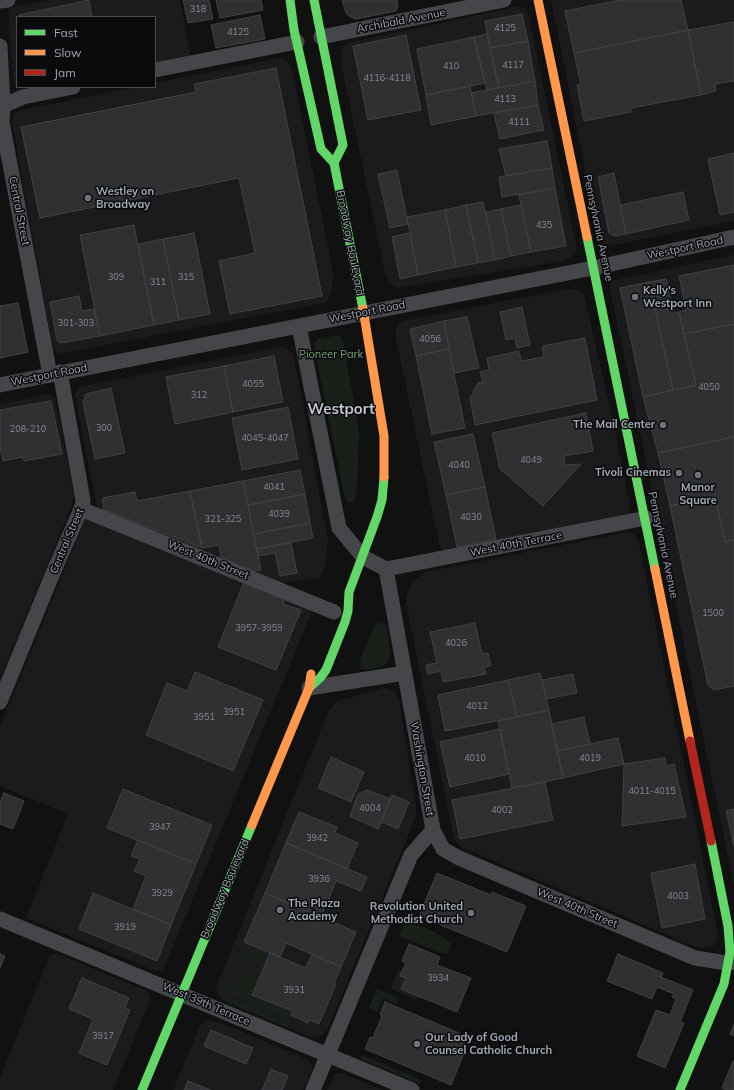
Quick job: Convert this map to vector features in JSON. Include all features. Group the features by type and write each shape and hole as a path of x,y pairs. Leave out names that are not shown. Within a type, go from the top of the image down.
{"main road":[{"path":"290,0 297,42 321,149 334,163 343,145 314,0"},
{"name":"Pennsylvania Avenue","path":"538,0 646,518 728,926 731,963 721,992 680,1090"},
{"name":"Broadway Boulevard","path":"310,688 326,670 345,622 348,611 349,592 363,557 382,500 384,473 384,436 364,313 334,163"},
{"name":"Broadway Boulevard","path":"332,617 339,603 349,592"},
{"name":"Broadway Boulevard","path":"142,1090 310,688 313,665"}],"street":[{"path":"0,1 8,0"},
{"name":"Archibald Avenue","path":"321,37 504,0"},
{"path":"156,70 297,42"},
{"name":"Central Street","path":"0,46 2,122 83,500 81,509 0,702"},
{"path":"2,107 23,97 68,88"},
{"name":"Westport Road","path":"0,385 593,268 734,237"},
{"path":"299,326 339,528 363,557 386,569"},
{"name":"West 40th Street","path":"81,509 332,617"},
{"name":"West 40th Terrace","path":"386,569 646,518"},
{"name":"Washington Street","path":"313,1090 411,855 433,830 386,569"},
{"path":"310,688 405,673"},
{"name":"West 40th Street","path":"433,830 443,849 459,858 695,958 731,963"},
{"name":"West 39th Terrace","path":"0,919 412,1090"}],"shaded area":[{"path":"48,0 180,0 191,57 156,65 156,16 16,16 16,86 13,79 8,10 12,7"},
{"path":"551,0 734,0 734,221 612,245 604,244 599,238"},
{"path":"514,7 522,7 527,10 529,17 577,251 570,258 563,261 398,288 389,283 386,277 341,64 341,53 343,47 348,43"},
{"path":"279,58 284,59 291,66 333,273 332,291 327,302 58,353 53,348 12,122 13,115 16,111 131,88 156,88 156,83"},
{"path":"20,88 39,88 24,91"},
{"path":"734,255 734,886 610,288 611,281"},
{"path":"567,289 577,289 584,295 613,420 630,506 629,513 624,517 444,551 439,544 395,334 398,324 403,321"},
{"path":"280,347 286,348 294,357 328,541 325,567 319,578 280,583 97,508 75,394 78,387"},
{"path":"49,394 55,399 74,496 71,507 0,679 0,404"},
{"path":"90,517 310,610 311,614 165,966 162,970 156,971 26,918 68,814 0,786 0,727 85,519"},
{"path":"623,533 631,533 636,536 639,543 717,930 717,940 713,946 706,948 696,947 463,848 454,840 407,608 406,597 410,587 415,580 425,572"},
{"path":"386,688 395,692 399,700 416,807 415,819 328,1029 322,1036 310,1037 228,1003 218,995 217,985 329,710 337,701"},
{"path":"59,954 147,991 150,995 150,1001 113,1090 0,1090 0,1078 50,955"},
{"path":"205,1021 219,1022 308,1060 312,1065 312,1069 303,1090 173,1090 200,1026"},
{"path":"338,1073 342,1073 382,1090 327,1090 334,1076"}],"green space":[{"name":"Pioneer Park","path":"335,336 341,337 343,341 359,431 358,473 355,500 351,503 347,502 345,498 314,346 318,339"},
{"path":"381,622 387,626 390,651 387,663 381,667 367,670 361,669 360,659 376,624"},
{"path":"406,920 437,933 451,943 447,955 399,936"},
{"path":"249,944 270,953 265,966 244,958"},
{"path":"398,970 402,971 400,976 406,978 401,989 423,998 414,999 392,989 392,985"},
{"path":"238,971 258,981 252,995 293,1011 291,1015 293,1016 291,1019 231,995 233,988 231,987"},
{"path":"377,989 399,998 397,1004 383,998 377,1012 369,1008"},
{"path":"225,993 227,997 292,1024 290,1029 228,1003 221,998"},
{"path":"362,1055 422,1080 420,1084 361,1059"}],"building":[{"path":"89,0 92,16 19,16"},
{"path":"183,0 209,0 213,19 188,23"},
{"path":"216,0 261,0 263,10 220,18"},
{"path":"342,0 397,0 398,6 396,11 356,19 350,17 346,13"},
{"path":"620,0 681,0 688,30 574,53 565,11"},
{"path":"522,14 528,41 490,48 485,21"},
{"path":"260,15 265,39 216,48 211,25"},
{"path":"734,22 734,81 715,84 716,91 701,95 688,30"},
{"path":"688,30 701,95 631,108 631,112 584,121 577,85 581,85 574,53"},
{"path":"487,34 499,88 487,90 474,37"},
{"path":"406,35 421,110 368,120 353,46"},
{"path":"474,37 485,83 426,95 417,49"},
{"path":"528,41 535,81 499,88 490,48"},
{"name":"Westley on Broadway","path":"276,68 322,296 230,314 219,261 255,253 239,178 40,218 21,127 196,92 194,84"},
{"path":"535,81 538,105 476,116 471,93"},
{"path":"470,86 476,116 431,125 426,95"},
{"path":"538,105 544,130 500,139 494,113"},
{"path":"547,141 552,168 506,176 499,149"},
{"path":"734,153 734,212 720,215 708,159"},
{"path":"552,168 555,188 502,197 499,177"},
{"path":"397,170 408,224 390,228 378,174"},
{"path":"614,173 626,234 614,236 609,233 598,177"},
{"path":"555,188 566,246 531,252 519,195"},
{"path":"683,192 689,220 626,234 620,205"},
{"path":"483,202 495,260 478,263 466,205"},
{"path":"466,205 478,263 456,267 445,210"},
{"path":"521,205 531,252 511,256 501,209"},
{"path":"501,209 511,256 495,260 486,212"},
{"path":"445,210 456,267 418,275 407,217"},
{"path":"134,225 154,325 100,336 80,235"},
{"path":"194,233 210,314 179,320 163,239"},
{"path":"410,233 418,275 400,279 392,237"},
{"path":"163,239 179,320 154,325 138,244"},
{"path":"734,265 734,324 684,334 679,312 686,310 679,276"},
{"path":"666,279 674,313 679,312 696,385 673,390 649,282"},
{"path":"649,282 673,390 643,397 620,288"},
{"path":"79,296 82,311 94,309 100,336 60,343 57,340 50,302"},
{"path":"18,303 28,352 0,358 0,306"},
{"path":"522,307 530,345 517,348 515,338 506,340 500,312"},
{"path":"467,317 479,368 454,373 444,321"},
{"path":"444,321 449,349 416,356 410,329"},
{"path":"734,324 734,437 658,453 643,397 696,385 684,334"},
{"path":"585,338 597,400 475,425 470,398 478,383 483,382 480,372 489,370 487,358 519,351 521,361 544,357 542,346"},
{"path":"449,349 465,428 432,434 416,356"},
{"path":"274,356 283,402 233,412 224,366"},
{"path":"224,366 233,412 175,424 166,377"},
{"path":"111,388 125,453 95,459 83,402 86,394"},
{"path":"51,401 62,454 24,461 23,457 3,461 0,448 0,410"},
{"path":"288,407 298,459 242,470 232,418"},
{"path":"586,413 593,451 564,456 565,465 581,464 543,506 500,469 492,433"},
{"path":"473,434 485,487 446,495 434,442"},
{"name":"Manor Square","path":"734,437 734,540 725,542 715,496 670,506 658,453"},
{"path":"300,470 305,494 248,505 243,481"},
{"path":"243,481 261,570 254,571 221,557 219,545 202,548 190,491"},
{"path":"485,487 496,539 457,547 446,495"},
{"path":"190,491 202,548 104,510 102,498 135,492 137,501"},
{"path":"305,494 310,523 253,534 248,505"},
{"path":"715,496 725,542 734,540 734,686 714,690 708,685 670,506"},
{"path":"310,523 313,538 256,549 253,534"},
{"path":"291,543 297,573 280,576 275,553 258,556 256,549"},
{"path":"244,582 285,599 283,604 301,610 276,670 218,647"},
{"path":"475,623 482,654 488,653 491,666 484,667 486,674 443,682 441,671 428,674 426,665 437,663 430,632"},
{"path":"195,672 263,700 233,771 146,735 167,683 187,691"},
{"path":"540,673 549,710 517,717 508,680"},
{"path":"573,674 577,693 546,699 542,680"},
{"path":"508,680 517,717 445,731 438,695"},
{"path":"549,710 563,778 512,788 498,721"},
{"path":"584,717 590,744 557,751 551,724"},
{"path":"500,729 509,774 450,787 440,742"},
{"path":"618,738 624,764 563,778 557,751"},
{"path":"331,757 364,772 351,802 318,788"},
{"path":"665,758 666,766 674,764 686,817 622,826 624,764"},
{"path":"545,782 553,820 460,839 452,800"},
{"path":"123,789 212,825 196,864 107,828"},
{"path":"367,790 391,799 378,829 350,816 358,794"},
{"path":"4,793 24,801 13,829 0,824 0,802"},
{"path":"392,795 409,802 398,829 381,822"},
{"path":"734,809 734,846 726,811"},
{"path":"299,812 337,827 335,833 358,843 347,869 286,843"},
{"path":"138,840 196,864 171,925 133,909 146,876 134,871 140,859 131,856"},
{"path":"286,843 367,877 361,891 336,881 321,917 265,893"},
{"path":"695,864 705,919 662,928 651,873"},
{"name":"Revolution United Methodist Church","path":"437,873 491,895 492,892 526,906 507,952 419,916"},
{"path":"93,893 171,925 157,961 79,929"},
{"name":"The Plaza Academy","path":"265,893 356,932 341,967 286,943 280,957 244,942"},
{"path":"409,944 440,957 437,965 471,978 457,1012 401,989 406,978 400,976 406,963 402,961"},
{"path":"270,953 306,968 312,954 341,967 334,983 336,984 319,1024 309,1020 308,1023 291,1015 293,1011 252,995"},
{"path":"0,954 5,956 0,968"},
{"path":"618,954 663,973 661,977 693,990 680,1022 684,1023 665,1068 637,1056 656,1010 670,1015 676,999 672,997 674,994 657,987 652,999 607,981"},
{"path":"82,978 129,998 125,1008 130,1010 107,1065 79,1053 93,1019 69,1009"},
{"name":"Our Lady of Good Counsel Catholic Church","path":"385,1002 470,1039 451,1085 365,1049 370,1037 373,1038 382,1016 380,1014"},
{"path":"734,1024 734,1036 730,1034"},
{"path":"211,1030 253,1048 246,1064 204,1046"},
{"path":"733,1061 734,1090 728,1090 722,1088"},
{"path":"271,1069 288,1076 282,1090 262,1090"},
{"path":"188,1081 211,1090 184,1090"}],"traffic: fast":[{"path":"290,0 294,30 321,149 334,163 363,309"},
{"path":"314,0 343,145 334,163"},
{"path":"587,237 655,569"},
{"path":"309,688 326,670 345,622 348,611 349,592 382,500 384,477"},
{"path":"142,1090 252,825"},
{"path":"680,1090 724,984 730,952 728,926 711,841"}],"traffic: slow":[{"path":"538,0 587,237"},
{"path":"363,309 384,436 384,477"},
{"path":"655,569 690,741"},
{"path":"252,825 309,688 311,674"}],"traffic: jam":[{"path":"690,741 711,841"}],"place":[{"name":"Westley on Broadway","path":"88,198"},
{"name":"Kelly's Westport Inn","path":"635,297"},
{"name":"The Mail Center","path":"663,425"},
{"name":"Tivoli Cinemas","path":"679,473"},
{"name":"Manor Square","path":"698,475"},
{"name":"The Plaza Academy","path":"280,910"},
{"name":"Revolution United Methodist Church","path":"471,913"},
{"name":"Our Lady of Good Counsel Catholic Church","path":"417,1044"}],"district":[{"name":"Westport","path":"341,409"}]}
